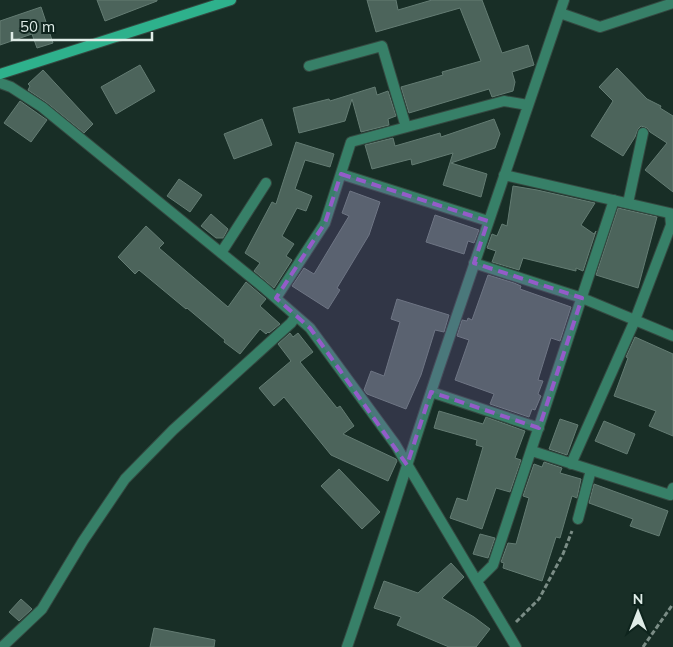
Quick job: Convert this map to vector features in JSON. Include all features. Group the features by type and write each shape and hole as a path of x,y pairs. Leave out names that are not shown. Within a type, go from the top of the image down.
{"street":[{"path":"0,74 231,0"},
{"path":"347,647 377,561 406,465 564,0"},
{"path":"560,13 600,26 673,4"},
{"path":"310,66 382,46 406,127"},
{"path":"0,83 11,87 42,107 276,298 310,328 395,444 516,647"},
{"path":"276,298 325,223 351,142 504,101 528,105"},
{"path":"628,203 643,133"},
{"path":"341,174 488,221"},
{"path":"504,175 672,214 671,225 635,320 571,464"},
{"path":"221,253 266,183"},
{"path":"477,582 493,565 614,200"},
{"path":"474,263 582,298 673,336"},
{"path":"2,647 42,609 83,541 124,479 173,430 292,323 296,316"},
{"path":"431,392 539,428"},
{"path":"532,451 670,494 673,488"},
{"path":"578,519 591,470"}],"path":[{"path":"505,628 515,623 539,598 563,554 578,519"},
{"path":"644,647 673,604"}],"highlighted area":[{"path":"341,174 488,221 474,263 582,298 539,428 431,392 407,465 310,328 276,298 325,223"}],"building":[{"path":"97,0 157,0 157,1 105,21"},
{"path":"367,0 396,0 398,10 432,0 482,0 502,53 528,45 534,65 512,72 515,82 513,91 492,97 489,89 409,113 401,87 443,75 442,72 481,61 460,8 376,32"},
{"path":"41,7 53,43 37,48 32,34 0,45 0,21"},
{"path":"140,65 155,91 116,114 101,87"},
{"path":"617,68 647,99 661,106 660,108 673,116 673,192 645,170 667,143 647,128 641,126 638,129 623,156 591,136 613,101 599,87"},
{"path":"43,70 93,124 84,133 28,90 30,86 28,84"},
{"path":"375,87 377,95 388,91 396,116 388,119 389,125 361,132 352,99 345,121 299,133 293,108 329,99 330,101"},
{"path":"20,101 47,120 31,142 4,123"},
{"path":"262,119 272,145 234,159 224,134"},
{"path":"494,119 500,134 495,148 451,163 487,174 481,197 443,185 453,153 412,165 411,159 372,169 365,145 393,138 395,146 440,133 441,137"},
{"path":"296,142 334,154 330,167 305,160 295,189 312,196 306,211 297,208 282,236 294,244 286,256 292,260 274,288 254,271 260,263 245,253 272,202 276,204"},
{"path":"179,179 202,195 190,212 167,196"},
{"path":"513,186 595,203 581,225 594,234 596,231 583,271 523,258 519,270 492,262 496,251 487,248 492,234 497,236 502,224 507,226"},
{"path":"350,191 380,202 369,235 337,288 340,290 328,309 292,286 304,268 314,274 349,216 342,213"},
{"path":"618,208 657,217 638,288 596,275"},
{"path":"211,214 228,229 223,238 216,238 201,226"},
{"path":"435,215 479,230 474,243 468,241 464,254 426,242"},
{"path":"146,226 164,243 159,248 228,307 246,282 266,299 260,306 280,324 266,334 260,329 240,354 187,308 139,270 135,274 118,257"},
{"path":"488,275 514,283 521,286 520,289 571,307 560,341 551,338 538,380 543,381 538,394 541,396 535,410 532,409 529,417 490,404 494,394 455,380 469,340 457,336 462,320 467,321 468,318 472,320"},
{"path":"397,299 449,315 444,332 435,330 421,375 406,409 367,394 364,390 371,371 384,376 400,322 391,319"},
{"path":"290,333 293,337 298,333 313,352 300,362 337,408 340,406 354,426 343,434 396,459 397,461 388,481 331,455 284,397 274,406 259,388 291,361 278,344"},
{"path":"635,337 673,354 673,436 649,426 656,411 614,396 628,358 626,357"},
{"path":"439,411 483,424 486,417 525,431 515,458 521,460 510,492 496,488 482,529 450,518 457,498 467,501 483,447 476,445 477,440 434,428"},
{"path":"560,419 578,425 567,455 549,449"},
{"path":"604,421 635,434 627,454 595,441"},
{"path":"544,462 562,468 560,473 581,479 577,498 572,496 560,538 556,537 542,581 503,568 504,563 501,562 508,543 516,544 529,498 523,496 534,464 542,467"},
{"path":"339,469 380,512 362,529 321,486"},
{"path":"594,484 668,511 659,536 630,526 633,519 589,503"},
{"path":"480,534 495,538 488,558 473,554"},
{"path":"451,563 464,577 442,598 490,629 476,647 449,647 397,625 401,617 374,608 384,581 418,593"},
{"path":"21,599 32,609 19,621 9,612"},
{"path":"154,628 215,640 214,647 150,647"}]}
